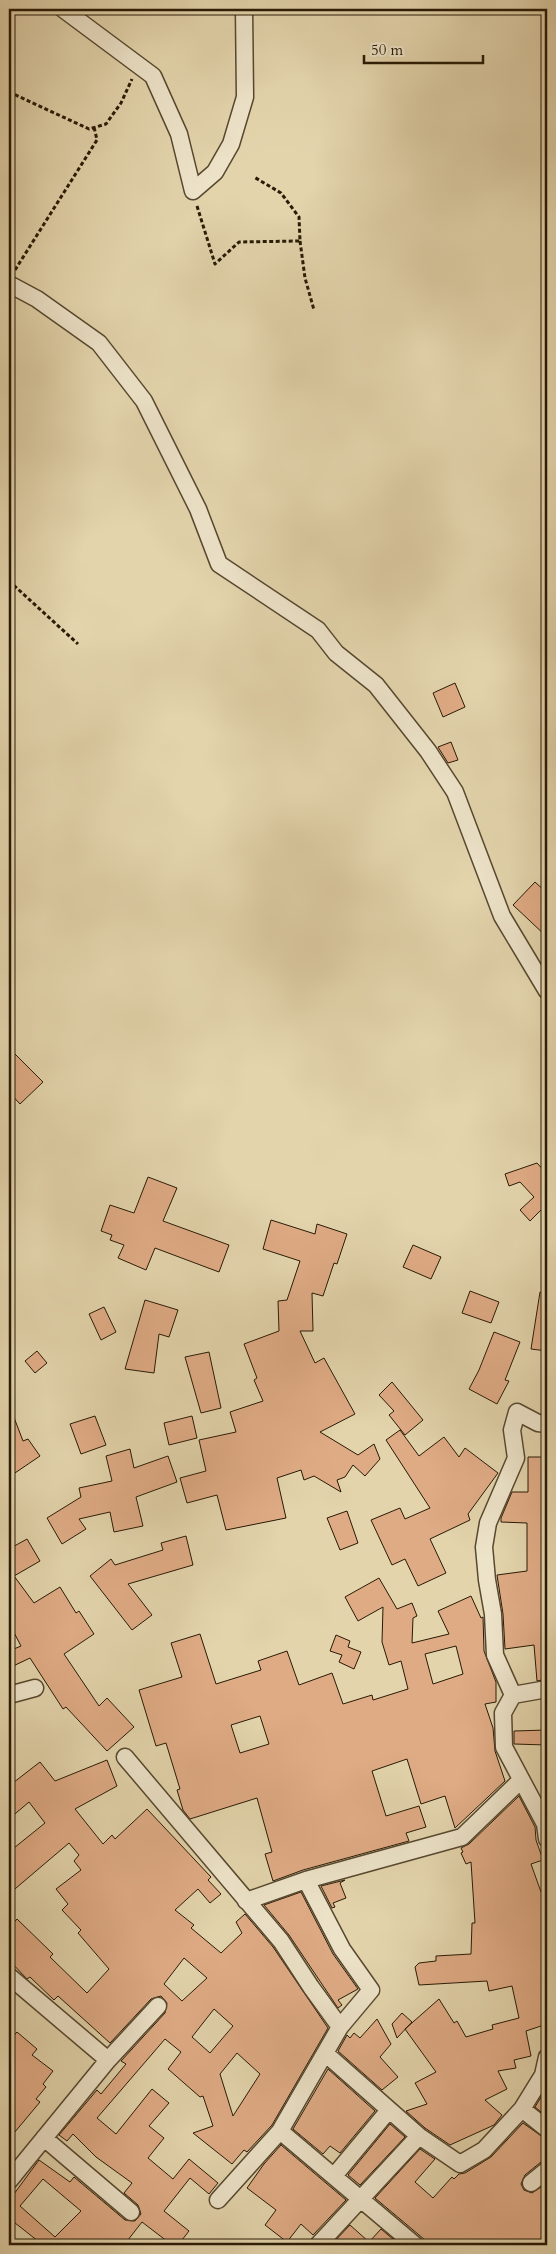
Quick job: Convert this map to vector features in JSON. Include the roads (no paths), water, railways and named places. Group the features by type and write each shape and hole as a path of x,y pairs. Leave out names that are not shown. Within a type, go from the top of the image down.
{"street":[{"path":"63,9 153,76 179,134 192,191 215,172 227,151 245,97 244,9"},
{"path":"11,277 37,299 99,343 144,401 198,509 219,564 318,630 336,652 376,685 428,751 455,792 502,916 547,991"},
{"path":"513,1696 496,1655 493,1614 486,1580 484,1547 488,1523 516,1458 512,1430 516,1412 538,1423 547,1424"},
{"path":"9,1695 36,1688"},
{"path":"547,1689 513,1696 503,1713 504,1747 545,1824 547,1839"},
{"path":"125,1756 281,1941 310,1987 340,2027"},
{"path":"246,1901 306,1880 462,1838 521,1780"},
{"path":"218,2200 280,2131 340,2027 371,1990 342,1949 306,1880"},
{"path":"9,1976 108,2060"},
{"path":"9,2181 108,2060 158,2006"},
{"path":"326,2054 419,2136 460,2164 484,2150 522,2109 543,2075 547,2057"},
{"path":"522,2109 547,2129"},
{"path":"334,2176 389,2110"},
{"path":"280,2131 415,2245"},
{"path":"318,2245 361,2201 419,2136"},
{"path":"44,2138 132,2212"},
{"path":"531,2183 547,2170"}]}
